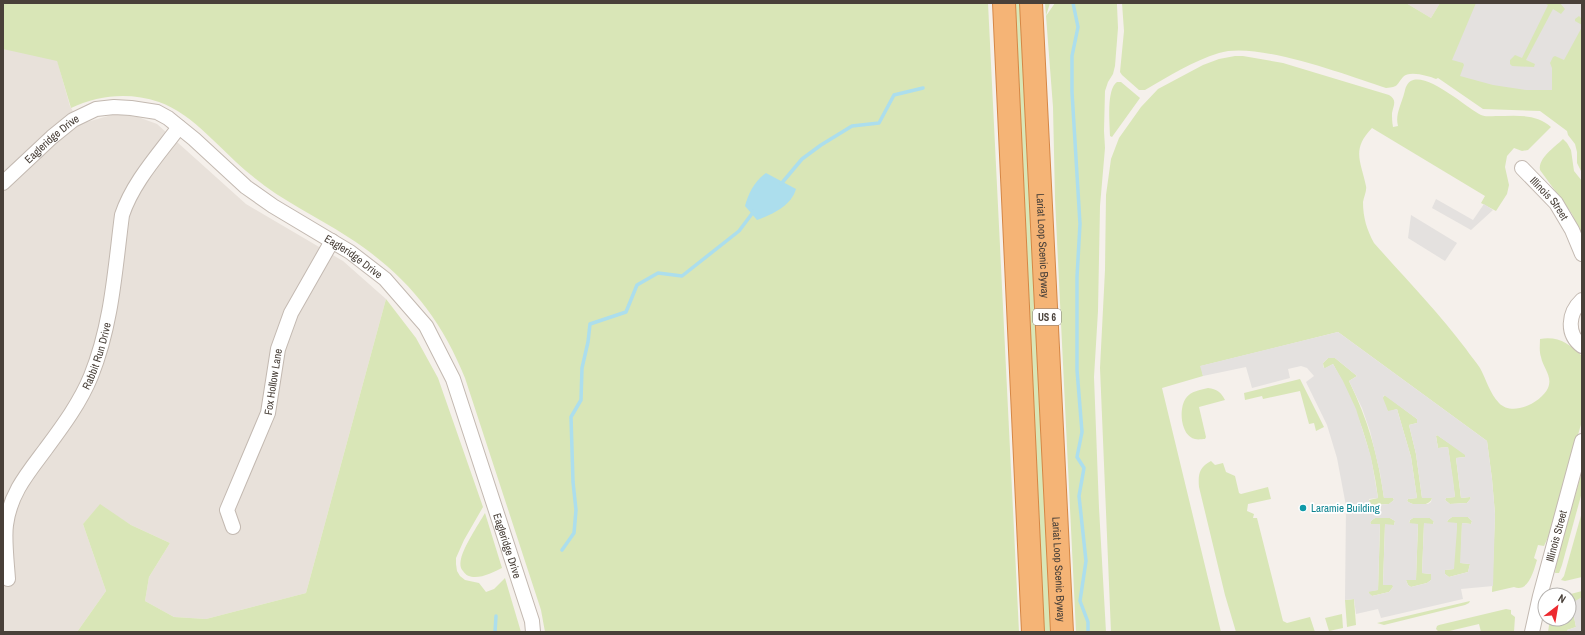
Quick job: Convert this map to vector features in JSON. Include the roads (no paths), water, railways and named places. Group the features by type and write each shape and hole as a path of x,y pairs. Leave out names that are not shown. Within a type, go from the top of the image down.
{"highway":[{"name":"US 6","path":"1004,3 1033,632"},
{"name":"Lariat Loop Scenic Byway","path":"1031,3 1062,632"}],"street":[{"name":"Eagleridge Drive","path":"5,178 73,120 96,109 114,107 157,112 179,127 246,187 273,206 350,252 385,279 426,326 453,379 532,621 533,632"},
{"name":"Rabbit Run Drive","path":"8,579 6,526 14,495 23,480 65,423 91,377 102,347 109,318 122,215 125,205 135,186 179,127"},
{"name":"Illinois Street","path":"1522,168 1556,203 1572,230 1582,254"},
{"name":"Fox Hollow Lane","path":"233,527 227,510 268,413 278,348 291,313 332,241"},
{"path":"1582,300 1574,310 1571,318 1571,328 1574,336 1582,346"},
{"name":"Illinois Street","path":"1532,632 1540,596 1582,441"}],"water":[{"path":"766,173 796,189 794,195 781,209 757,220 745,206 752,188 758,179"}],"waterway":[{"path":"1073,3 1078,27 1072,56 1072,92 1080,224 1077,277 1077,370 1082,432 1077,457 1084,468 1079,496 1086,561 1080,601 1088,622 1088,632"},
{"path":"781,184 802,159 821,145 852,126 879,123 894,95 923,88"},
{"path":"562,550 574,533 576,510 573,482 571,417 581,400 582,368 588,342 590,324 626,312 637,285 658,273 682,276 739,231 754,211"},
{"path":"495,632 496,616"}],"place":[{"name":"Laramie Building","path":"1303,508"}]}
